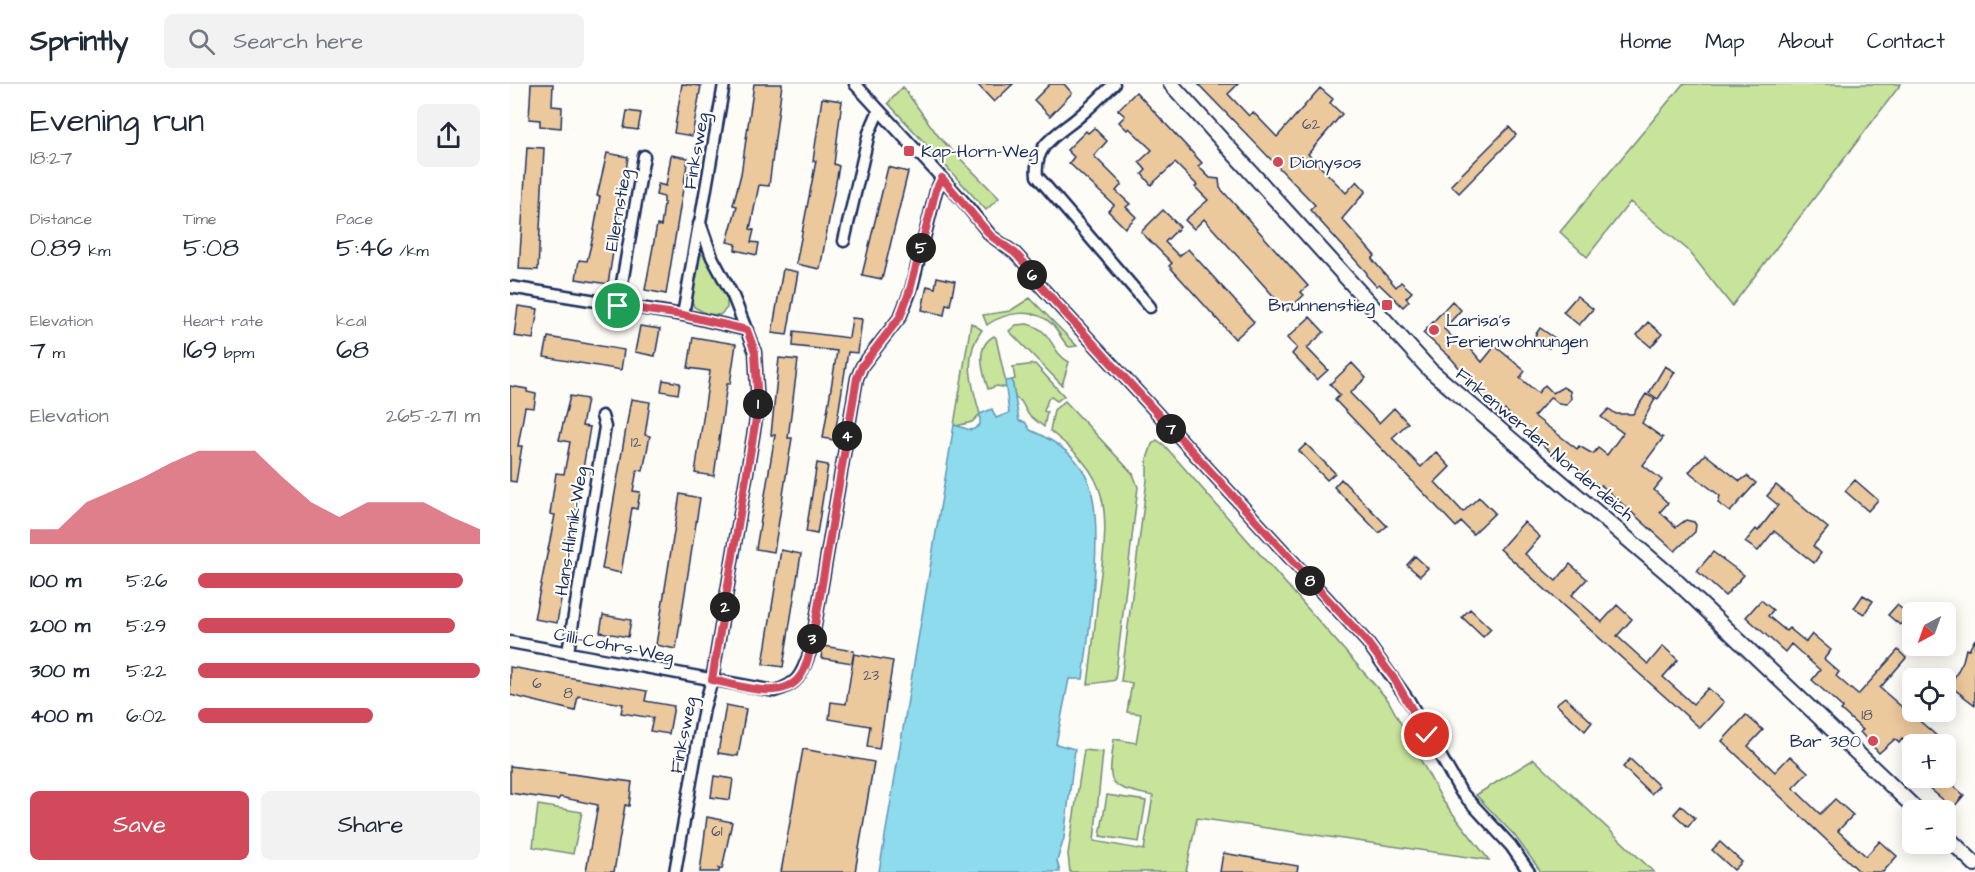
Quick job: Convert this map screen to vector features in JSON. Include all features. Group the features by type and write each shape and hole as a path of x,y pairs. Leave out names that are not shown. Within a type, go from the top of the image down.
{"street":[{"name":"Finksweg","path":"683,315 724,84"},
{"path":"855,84 942,178 991,236 1015,253 1027,266 1036,281 1367,642 1409,701 1461,792 1511,846 1529,872"},
{"path":"1114,84 1047,142 1039,154 1037,176 1150,307"},
{"name":"Finkenwerder Norderdeich","path":"1171,84 1430,370 1671,576 1906,800"},
{"path":"844,241 869,133 879,110"},
{"name":"Ellernstieg","path":"618,306 644,156"},
{"name":"Cilli-Cohrs-Weg","path":"510,642 774,691 789,687 801,676 811,649 857,378 862,366 900,317 910,290 936,190 942,178"},
{"name":"Finksweg","path":"675,872 704,708 712,680 758,407 755,352 733,296 712,257 699,223"},
{"path":"510,287 683,315 747,330"},
{"name":"Hans-Hinnik-Weg","path":"568,652 605,427 602,416"},
{"path":"1956,846 1975,864"}],"green space":[{"path":"1683,84 1901,84 1732,306 1688,250 1630,202 1587,257 1560,232"},
{"path":"903,87 939,137 999,198 986,210 888,103"},
{"path":"700,253 705,257 727,296 727,308 720,315 707,314 694,307 692,301"},
{"path":"1030,298 1077,346 1069,347 1053,325 1038,316 1020,313 1003,317 987,325 983,315 1010,311"},
{"path":"971,323 982,330 972,350 970,361 972,382 980,414 972,422 956,426 954,425"},
{"path":"1027,324 1042,331 1069,362 1062,385 1009,331 1016,325"},
{"path":"994,336 1007,388 997,386 988,389 984,375 982,353 988,341"},
{"path":"1035,364 1064,396 1057,401 1051,397 1048,399 1044,411 1047,412 1044,427 1028,414 1021,401 1015,398 1012,380 1015,379 1013,367"},
{"path":"1065,401 1133,474 1138,487 1115,680 1090,684 1088,684 1103,555 1104,512 1098,486 1084,462 1050,431 1054,410"},
{"path":"1157,440 1164,445 1388,700 1443,801 1489,860 1197,818 1186,872 1070,872 1068,854 1084,750 1103,752 1094,841 1144,850 1153,796 1118,786 1113,782 1111,767 1114,739 1136,743 1141,714 1127,712 1132,683 1121,681 1147,480 1147,459 1152,444"},
{"path":"1534,759 1654,872 1541,872 1515,836 1476,795"},
{"path":"1107,795 1146,801 1139,842 1100,836"},
{"path":"538,805 582,812 573,854 533,847"}],"water":[{"path":"1012,380 1019,421 1025,422 1030,430 1057,444 1073,457 1085,474 1094,502 1096,552 1083,679 1069,679 1056,744 1075,749 1064,838 1057,861 1060,872 879,872 954,425 971,430 980,424 980,414 992,409 996,418 1009,413 1005,381"}],"building":[{"path":"531,84 553,84 552,106 562,107 561,128 540,126 540,120 529,119"},
{"path":"682,84 701,86 692,136 674,133"},
{"path":"754,84 782,84 769,186 759,185 750,229 754,230 751,242 759,243 757,255 735,250 736,244 727,242 737,206 733,205 741,174"},
{"path":"977,84 1013,84 994,102"},
{"path":"1050,84 1064,84 1072,93 1050,116 1034,100"},
{"path":"1198,84 1238,84 1228,94 1249,116 1253,112 1277,137 1320,88 1333,99 1330,103 1342,114 1308,154 1346,193 1357,181 1366,191 1342,219 1375,256 1372,259 1396,287 1401,282 1412,292 1406,298 1409,301 1403,307 1379,284 1376,286 1310,210 1315,205"},
{"path":"1136,92 1202,163 1198,166 1210,178 1219,179 1220,188 1308,286 1301,292 1304,295 1287,311 1204,219 1194,229 1185,220 1208,200 1175,163 1151,185 1142,174 1146,170 1139,162 1152,150 1129,128 1127,130 1119,122 1125,116 1118,110"},
{"path":"822,98 842,101 834,164 839,166 820,269 796,264 816,161 813,161"},
{"path":"627,111 641,113 638,130 624,128"},
{"path":"1509,127 1516,135 1459,193 1451,185"},
{"path":"1094,128 1107,141 1094,156 1122,184 1116,191 1130,204 1126,207 1136,217 1125,228 1108,211 1114,205 1069,163 1074,157 1067,150 1086,131 1088,133"},
{"path":"527,147 544,148 538,270 519,269"},
{"path":"607,153 628,157 608,284 576,279 579,260 587,261 600,196 597,196"},
{"path":"671,155 688,158 666,294 645,290 657,225 661,226 664,204 664,197 656,195 658,184 666,186"},
{"path":"888,167 908,172 882,279 862,275"},
{"path":"1163,210 1180,227 1165,242 1179,256 1188,249 1254,322 1235,339 1169,266 1172,263 1141,232"},
{"path":"783,269 798,272 787,335 772,333"},
{"path":"937,277 955,281 950,305 946,304 944,315 922,310 927,286 935,288"},
{"path":"1577,296 1593,309 1579,325 1563,312"},
{"path":"1452,301 1461,310 1444,329 1465,349 1468,346 1482,362 1495,346 1525,371 1520,378 1538,393 1545,385 1553,393 1563,387 1570,391 1571,399 1566,405 1559,404 1551,397 1534,416 1577,449 1579,446 1593,454 1598,448 1607,455 1623,433 1601,417 1609,409 1616,414 1633,414 1646,394 1655,399 1642,423 1663,438 1643,465 1662,480 1654,490 1668,503 1660,512 1676,527 1686,520 1694,522 1695,532 1675,551 1601,485 1599,487 1563,455 1559,460 1505,410 1503,412 1472,386 1474,385 1450,357 1423,333"},
{"path":"518,306 538,309 533,339 514,336"},
{"path":"1310,317 1324,332 1307,348 1328,370 1317,380 1292,354 1297,348 1287,338"},
{"path":"852,318 862,319 858,353 848,352 834,440 823,438 837,351 793,346 794,331 849,338"},
{"path":"1648,322 1662,334 1651,347 1637,335"},
{"path":"640,326 660,329 655,356 635,352"},
{"path":"1540,328 1556,339 1549,348 1534,337"},
{"path":"548,337 624,350 621,370 544,357"},
{"path":"693,337 736,344 730,384 727,384 714,476 695,473 710,371 688,368"},
{"path":"779,358 798,360 788,438 792,438 774,552 756,549 775,435 771,435"},
{"path":"1352,363 1366,378 1350,393 1379,423 1394,408 1408,423 1392,438 1421,467 1436,452 1450,467 1435,482 1463,512 1479,497 1495,513 1473,534 1461,522 1456,527 1335,400 1340,395 1330,384"},
{"path":"1665,366 1675,372 1658,399 1649,393"},
{"path":"663,380 680,383 678,394 661,391"},
{"path":"510,386 527,389 527,392 536,394 534,408 525,407 518,446 522,446 516,482 510,481"},
{"path":"570,396 587,399 582,426 590,427 557,623 534,619 555,515 550,514 556,473 564,474 570,442 559,440"},
{"path":"631,399 650,402 645,435 650,436 643,471 637,470 633,491 640,492 637,509 632,508 621,573 602,569"},
{"path":"1306,444 1335,473 1327,480 1299,451"},
{"path":"1705,454 1740,481 1747,476 1756,483 1730,512 1718,503 1720,496 1689,472"},
{"path":"817,463 828,465 817,534 806,532"},
{"path":"1341,479 1387,526 1379,533 1334,487"},
{"path":"1855,480 1878,500 1868,511 1845,491"},
{"path":"1776,485 1828,528 1813,546 1821,553 1814,563 1774,531 1758,551 1745,542 1756,529 1758,531 1778,505 1767,496"},
{"path":"680,494 700,498 676,649 656,645"},
{"path":"1524,522 1540,537 1525,554 1556,581 1570,564 1587,579 1572,595 1602,622 1617,605 1632,619 1617,636 1648,664 1663,646 1678,660 1663,677 1693,704 1708,688 1724,702 1700,728 1500,549"},
{"path":"781,550 801,554 783,667 763,664"},
{"path":"1713,552 1744,575 1725,596 1697,571"},
{"path":"1415,556 1428,568 1420,576 1407,565"},
{"path":"1863,595 1873,601 1864,614 1854,608"},
{"path":"1761,600 1773,610 1768,616 1786,631 1789,628 1806,642 1812,634 1831,650 1824,659 1839,672 1836,676 1858,695 1898,650 1906,658 1880,688 1902,707 1902,722 1921,722 1935,734 1902,734 1899,743 1895,739 1879,753 1860,732 1863,730 1841,710 1843,708 1812,680 1820,670 1791,644 1785,652 1746,617"},
{"path":"1897,605 1902,609 1902,623 1900,625 1888,615"},
{"path":"1470,609 1491,629 1483,637 1462,617"},
{"path":"603,615 631,620 628,637 600,632"},
{"path":"1975,639 1975,705 1956,691 1956,674 1966,649 1969,650"},
{"path":"823,646 854,651 852,663 821,658"},
{"path":"854,654 893,661 879,749 867,747 870,726 829,719 831,702 846,704"},
{"path":"510,667 647,691 645,701 674,706 669,734 650,731 653,718 621,713 623,704 578,696 575,711 510,695"},
{"path":"1565,697 1592,722 1585,731 1556,704"},
{"path":"726,705 746,709 738,756 718,753"},
{"path":"1746,715 1763,730 1748,746 1775,772 1790,756 1808,772 1793,788 1820,814 1835,799 1853,815 1838,831 1866,856 1880,841 1897,856 1883,872 1860,872 1722,741"},
{"path":"803,749 874,762 855,872 781,872"},
{"path":"1630,759 1659,786 1651,794 1623,767"},
{"path":"510,766 632,782 629,806 625,805 614,872 586,871 598,805 560,797 558,800 510,793"},
{"path":"714,776 733,779 730,800 711,797"},
{"path":"1929,788 1956,788 1964,795 1956,804 1956,800 1943,800"},
{"path":"1681,806 1695,818 1688,827 1674,814"},
{"path":"707,817 732,822 722,869 719,868 719,872 700,872"},
{"path":"1720,842 1742,862 1734,870 1712,850"},
{"path":"1223,853 1298,866 1297,872 1220,872"}],"place":[{"name":"Kap-Horn-Weg","path":"909,151"},
{"name":"Dionysos","path":"1278,162"},
{"name":"Brunnenstieg","path":"1387,305"},
{"name":"Larisa's Ferienwohnungen","path":"1434,330"},
{"name":"Bar 380","path":"1873,741"}],"route":[{"path":"618,306 683,315 747,330 755,352 758,407 712,680 774,691 789,687 801,676 811,649 857,378 871,353 900,317 910,290 936,190 942,178 991,236 1015,253 1027,266 1036,281 1367,642 1409,701 1427,735"}]}
